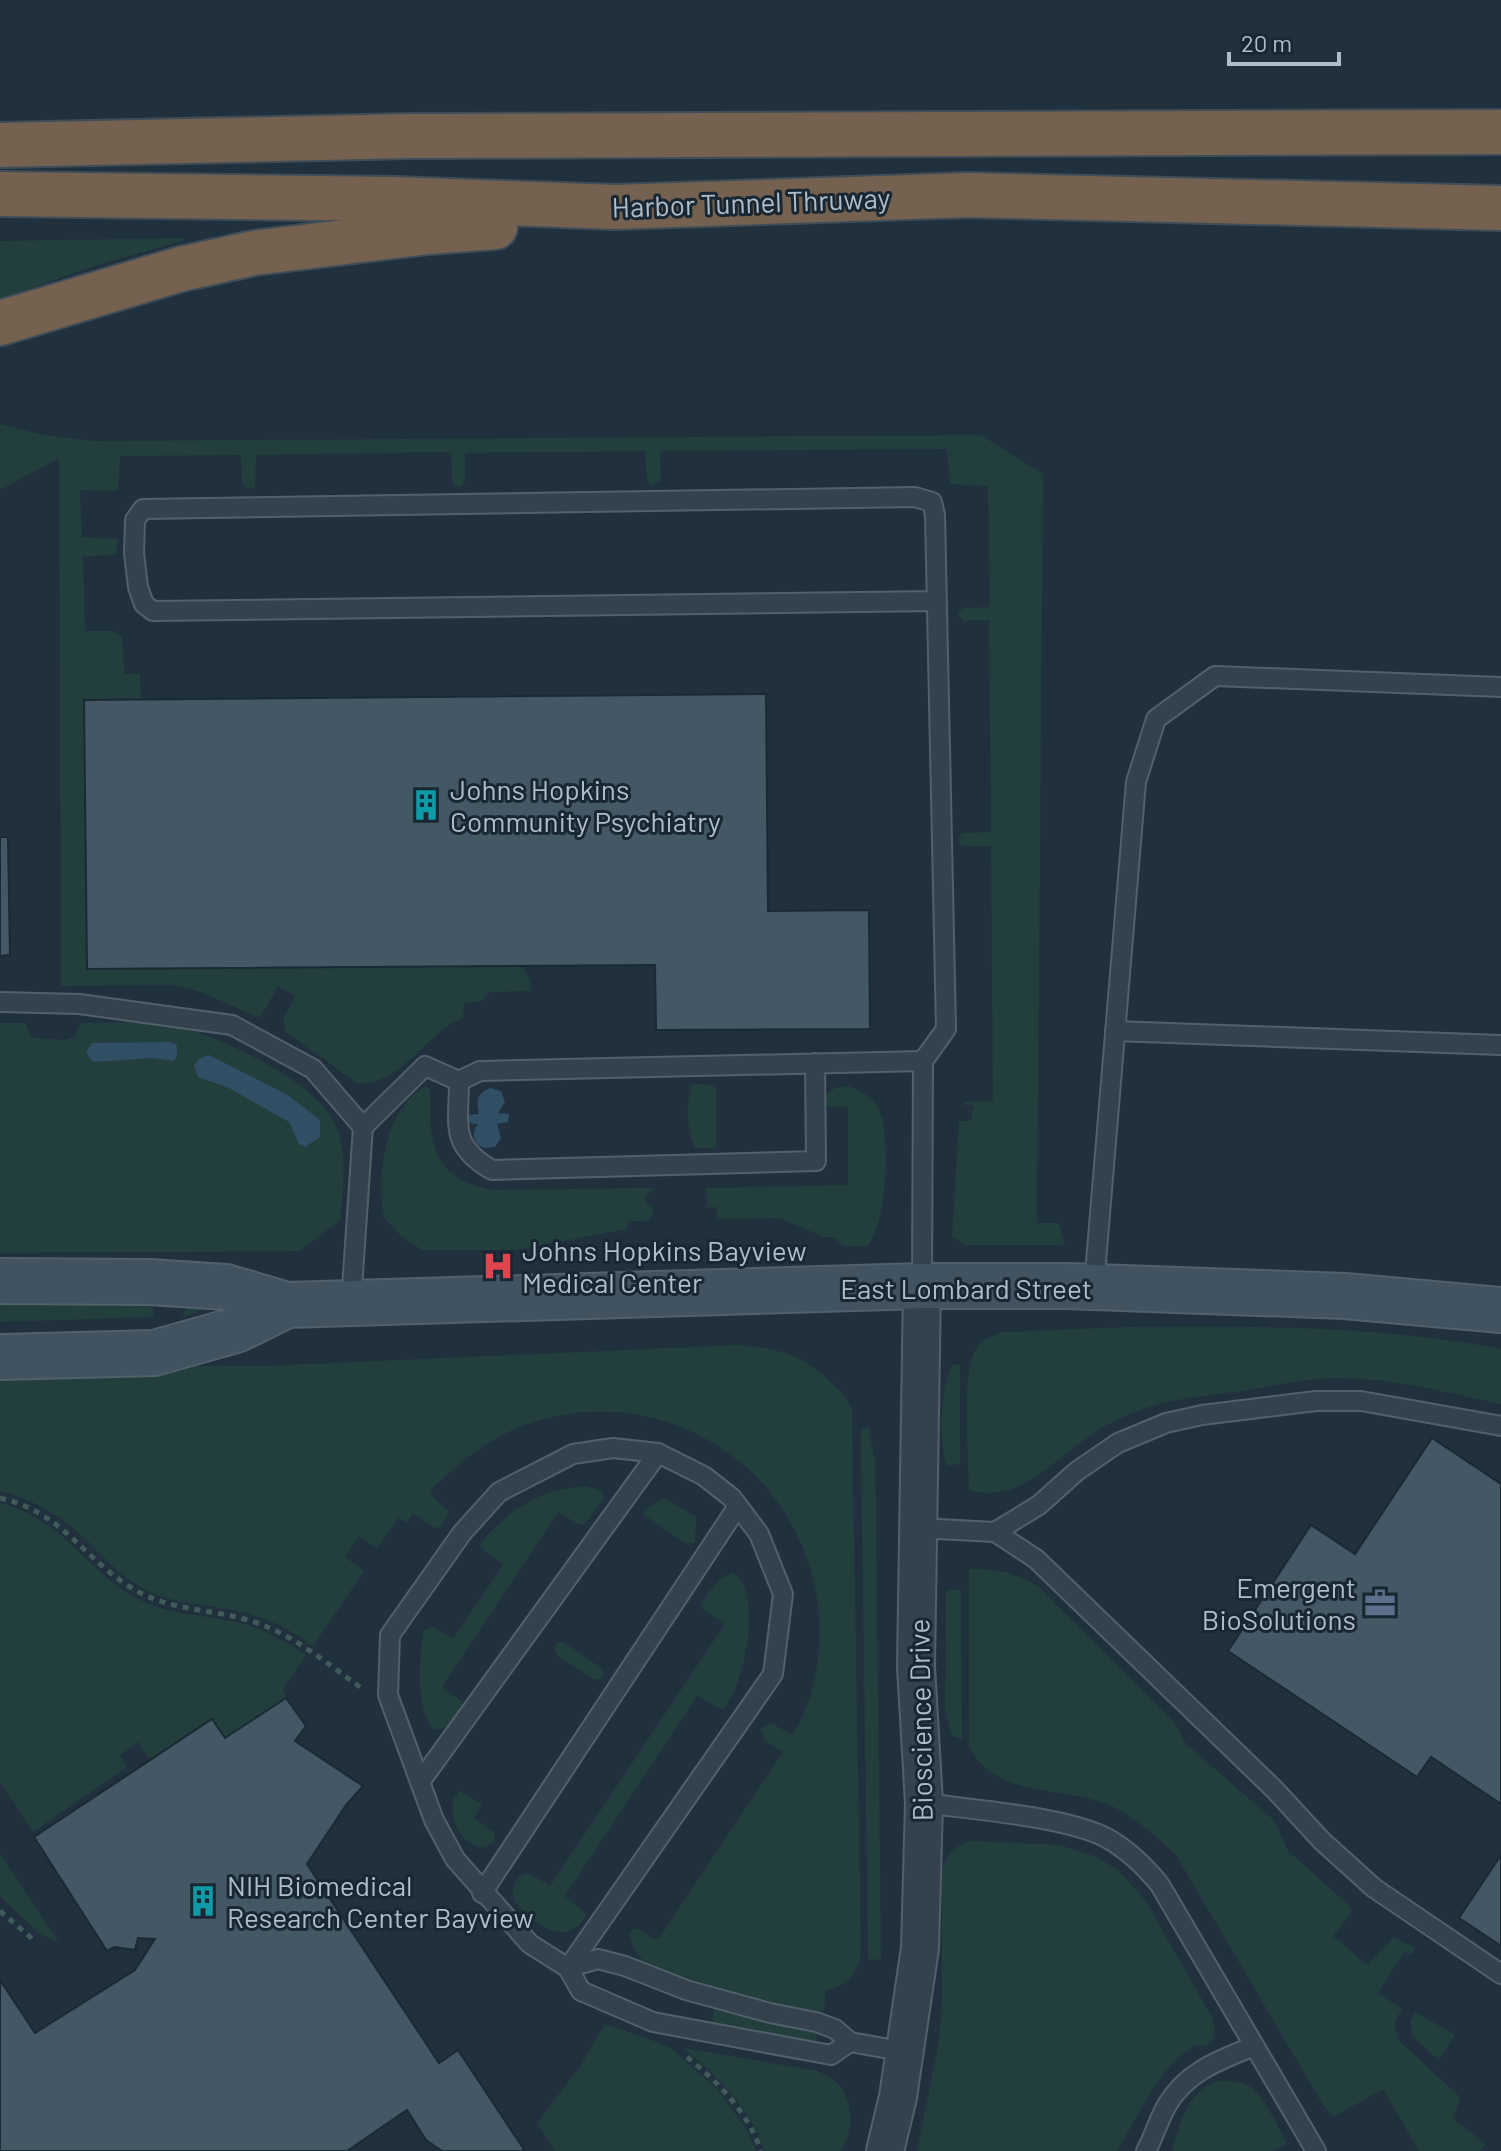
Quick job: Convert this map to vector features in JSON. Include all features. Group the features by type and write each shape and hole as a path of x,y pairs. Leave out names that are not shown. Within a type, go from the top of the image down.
{"highway":[{"path":"0,123 410,136"},
{"path":"0,145 410,136 1501,132"},
{"name":"Harbor Tunnel Thruway","path":"0,194 396,199 615,207 969,195 1501,208"},
{"path":"0,323 140,281 254,253 428,232 547,224 615,207"}],"main road":[{"name":"East Lombard Street","path":"0,1281 150,1282 226,1287 287,1305 922,1286 1094,1286 1345,1296 1501,1310"},
{"name":"East Lombard Street","path":"0,1357 154,1353 236,1330 287,1305"}],"street":[{"name":"Bioscience Drive","path":"885,2151 906,2052 920,1948 924,1803 916,1667 922,1286"}],"lane":[{"path":"922,1286 923,1061 946,1029 935,515 932,502 915,497 143,509 135,520 134,553 138,587 144,604 153,611 936,601"},
{"path":"1094,1286 1136,782 1156,719 1215,676 1501,687"},
{"path":"0,1002 79,1004 232,1025 313,1069 363,1127"},
{"path":"1115,1031 1501,1045"},
{"path":"351,1303 363,1127 425,1066 459,1081 480,1071 923,1061"},
{"path":"459,1081 458,1138 474,1160 492,1170 816,1161 815,1063"},
{"path":"995,1532 1039,1505 1077,1471 1118,1443 1166,1423 1202,1415 1316,1401 1361,1401 1501,1426"},
{"path":"568,1968 773,1674 783,1594 759,1534 738,1506 704,1476 658,1453 613,1448 573,1454 499,1492 462,1533 390,1635 388,1695 434,1820 455,1859 530,1944 568,1968 581,1991 653,2022 831,2055 850,2042"},
{"path":"420,1782 658,1453"},
{"path":"482,1893 738,1506"},
{"path":"918,1528 995,1532 1036,1559 1275,1790 1322,1841 1374,1888 1501,1974"},
{"path":"924,1803 1088,1830 1131,1854 1160,1885 1316,2151"},
{"path":"568,1968 598,1959 686,1990 816,2022 835,2029 850,2042 906,2052"},
{"path":"1146,2151 1166,2106 1185,2080 1212,2063 1254,2046"}],"path":[{"path":"0,1498 42,1513 123,1583 149,1598 181,1609 249,1621 274,1630 299,1642 361,1687"},
{"path":"0,1911 35,1941"},
{"path":"680,2052 725,2091 750,2127 761,2151"}],"green space":[{"path":"183,238 183,241 98,265 0,299 0,241"},
{"path":"0,424 43,435 94,441 981,435 1043,474 1037,1223 1059,1223 1065,1245 964,1245 952,1236 959,1121 971,1121 973,1105 963,1105 964,1102 993,1101 991,846 961,846 958,839 962,833 991,832 989,620 964,621 957,613 963,608 990,607 988,486 950,484 947,449 660,451 661,481 652,486 647,482 645,451 465,453 465,482 461,487 452,482 451,452 256,455 255,486 252,489 242,484 241,455 120,456 118,489 80,490 82,537 118,539 117,554 83,556 85,631 112,631 122,636 124,674 140,674 141,699 84,700 87,968 521,965 530,979 531,991 489,992 482,1001 464,1003 463,1018 436,1035 402,1067 375,1081 358,1084 285,1031 283,1019 295,996 278,986 260,1018 198,991 172,985 61,986 59,458 0,490"},
{"path":"156,1022 200,1034 255,1057 281,1072 322,1105 334,1122 342,1145 341,1219 300,1251 0,1253 0,1023 26,1023 30,1036 34,1038 64,1040 75,1037 80,1023"},
{"path":"692,1084 712,1085 716,1089 716,1148 695,1148 688,1116"},
{"path":"426,1086 430,1090 433,1142 445,1167 456,1176 492,1190 655,1188 645,1201 653,1207 653,1215 647,1221 628,1221 627,1229 517,1250 422,1250 401,1236 384,1218 381,1182 386,1144 392,1127 401,1110"},
{"path":"848,1086 865,1094 878,1107 885,1136 883,1200 874,1235 867,1246 843,1246 834,1237 824,1237 779,1218 717,1219 716,1207 705,1207 708,1205 705,1188 848,1185 848,1107 820,1106 818,1100 835,1088"},
{"path":"177,1292 194,1296 201,1308 191,1315 181,1316 186,1310 185,1302 163,1300 152,1303 154,1317 0,1322 0,1297"},
{"path":"1127,1327 1265,1327 1355,1331 1492,1347 1501,1349 1501,1404 1400,1383 1338,1378 1193,1397 1124,1416 1091,1435 1019,1486 987,1493 969,1490 967,1394 972,1358 977,1347 989,1337 1004,1332"},
{"path":"738,1345 765,1348 798,1358 837,1387 852,1411 861,1952 858,1966 851,1977 840,1986 826,1990 824,2011 758,1999 651,1967 636,1952 630,1933 639,1929 655,1940 660,1937 783,1752 765,1741 760,1729 771,1723 792,1735 806,1709 814,1679 819,1649 819,1619 809,1565 787,1517 756,1477 716,1445 670,1423 620,1412 568,1414 515,1429 470,1455 432,1489 431,1495 450,1512 440,1528 433,1527 413,1513 407,1523 398,1518 377,1549 359,1536 345,1557 364,1571 313,1646 261,1618 169,1599 146,1590 116,1569 63,1520 28,1500 0,1491 0,1375"},
{"path":"960,1364 960,1464 947,1466 941,1429 943,1401 952,1365"},
{"path":"868,1427 875,1459 881,1960 868,1959 861,1429"},
{"path":"586,1486 602,1491 604,1498 584,1525 558,1512 442,1687 461,1701 463,1708 450,1726 436,1730 425,1712 420,1684 424,1630 433,1627 453,1639 503,1565 480,1547 503,1520 527,1502 541,1496"},
{"path":"664,1498 696,1517 695,1543 684,1543 643,1514"},
{"path":"0,1503 23,1511 57,1532 100,1572 134,1597 176,1612 247,1625 307,1655 283,1688 286,1698 225,1738 211,1719 150,1760 138,1742 120,1755 127,1767 33,1832 0,1782"},
{"path":"969,1569 1006,1573 1040,1588 1175,1723 1186,1744 1274,1820 1288,1851 1351,1907 1351,1913 1333,1936 1367,1965 1394,1937 1415,1948 1411,1955 1405,1951 1378,1993 1402,2009 1394,2023 1399,2041 1460,2097 1453,2119 1486,2144 1479,2151 1419,2151 1383,2089 1334,2117 1323,2105 1176,1855 1141,1824 1111,1806 1083,1797 1012,1783 981,1764 969,1748"},
{"path":"733,1573 742,1583 749,1619 744,1662 731,1698 723,1710 697,1696 565,1896 586,1914 579,1925 570,1931 550,1930 530,1917 514,1900 515,1883 520,1876 529,1873 550,1886 725,1624 703,1609 701,1603 719,1579"},
{"path":"946,1590 961,1590 962,1739 952,1736 945,1711"},
{"path":"558,1642 563,1642 603,1669 603,1678 595,1680 558,1656 554,1648"},
{"path":"460,1791 482,1804 474,1818 494,1832 494,1841 484,1848 463,1837 455,1823 453,1799"},
{"path":"972,1841 1060,1845 1097,1857 1118,1870 1145,1900 1212,2017 1215,2027 1213,2040 1205,2047 1196,2045 1170,2066 1150,2093 1117,2151 917,2151 937,2052 942,2006 942,1871 952,1852"},
{"path":"0,1853 59,1943 40,1934 0,1896"},
{"path":"714,2009 815,2032 817,2039 813,2042 712,2023"},
{"path":"1416,2012 1455,2035 1439,2060 1412,2036 1410,2021"},
{"path":"605,2024 668,2046 717,2089 747,2130 756,2151 555,2151 537,2123 581,2065"},
{"path":"683,2048 818,2071 829,2077 844,2092 850,2109 850,2127 845,2144 840,2151 765,2151 742,2107"},
{"path":"1218,2081 1239,2082 1251,2088 1263,2101 1287,2143 1274,2151 1172,2151 1186,2109 1199,2092"}],"water":[{"path":"92,1043 176,1044 174,1061 152,1058 93,1062 86,1053"},
{"path":"209,1055 288,1095 320,1120 320,1137 305,1147 299,1144 289,1122 229,1088 198,1077 194,1065"},
{"path":"490,1088 501,1091 505,1102 498,1113 509,1114 508,1122 497,1124 501,1138 495,1147 484,1148 478,1145 474,1137 478,1124 467,1123 468,1115 479,1114 478,1098"}],"building":[{"name":"Johns Hopkins Community Psychiatry","path":"766,694 768,911 869,910 870,1029 656,1030 655,965 87,969 84,700"},
{"path":"0,837 8,837 10,955 0,956"},
{"name":"Emergent BioSolutions","path":"1432,1438 1501,1484 1501,1804 1431,1757 1417,1777 1228,1651 1311,1525 1355,1554"},
{"name":"NIH Biomedical Research Center Bayview","path":"286,1698 306,1726 295,1741 363,1786 346,1805 307,1864 439,2063 458,2050 525,2151 442,2151 426,2140 407,2110 347,2151 0,2151 0,1980 35,2033 135,1970 155,1939 138,1938 135,1950 114,1947 107,1951 34,1837 212,1719 225,1738"},
{"path":"1501,1855 1501,1946 1459,1918"}],"place":[{"name":"Johns Hopkins Community Psychiatry","path":"426,805"},
{"name":"Johns Hopkins Bayview Medical Center","path":"498,1266"},
{"name":"Emergent BioSolutions","path":"1380,1603"},
{"name":"NIH Biomedical Research Center Bayview","path":"203,1901"}]}
